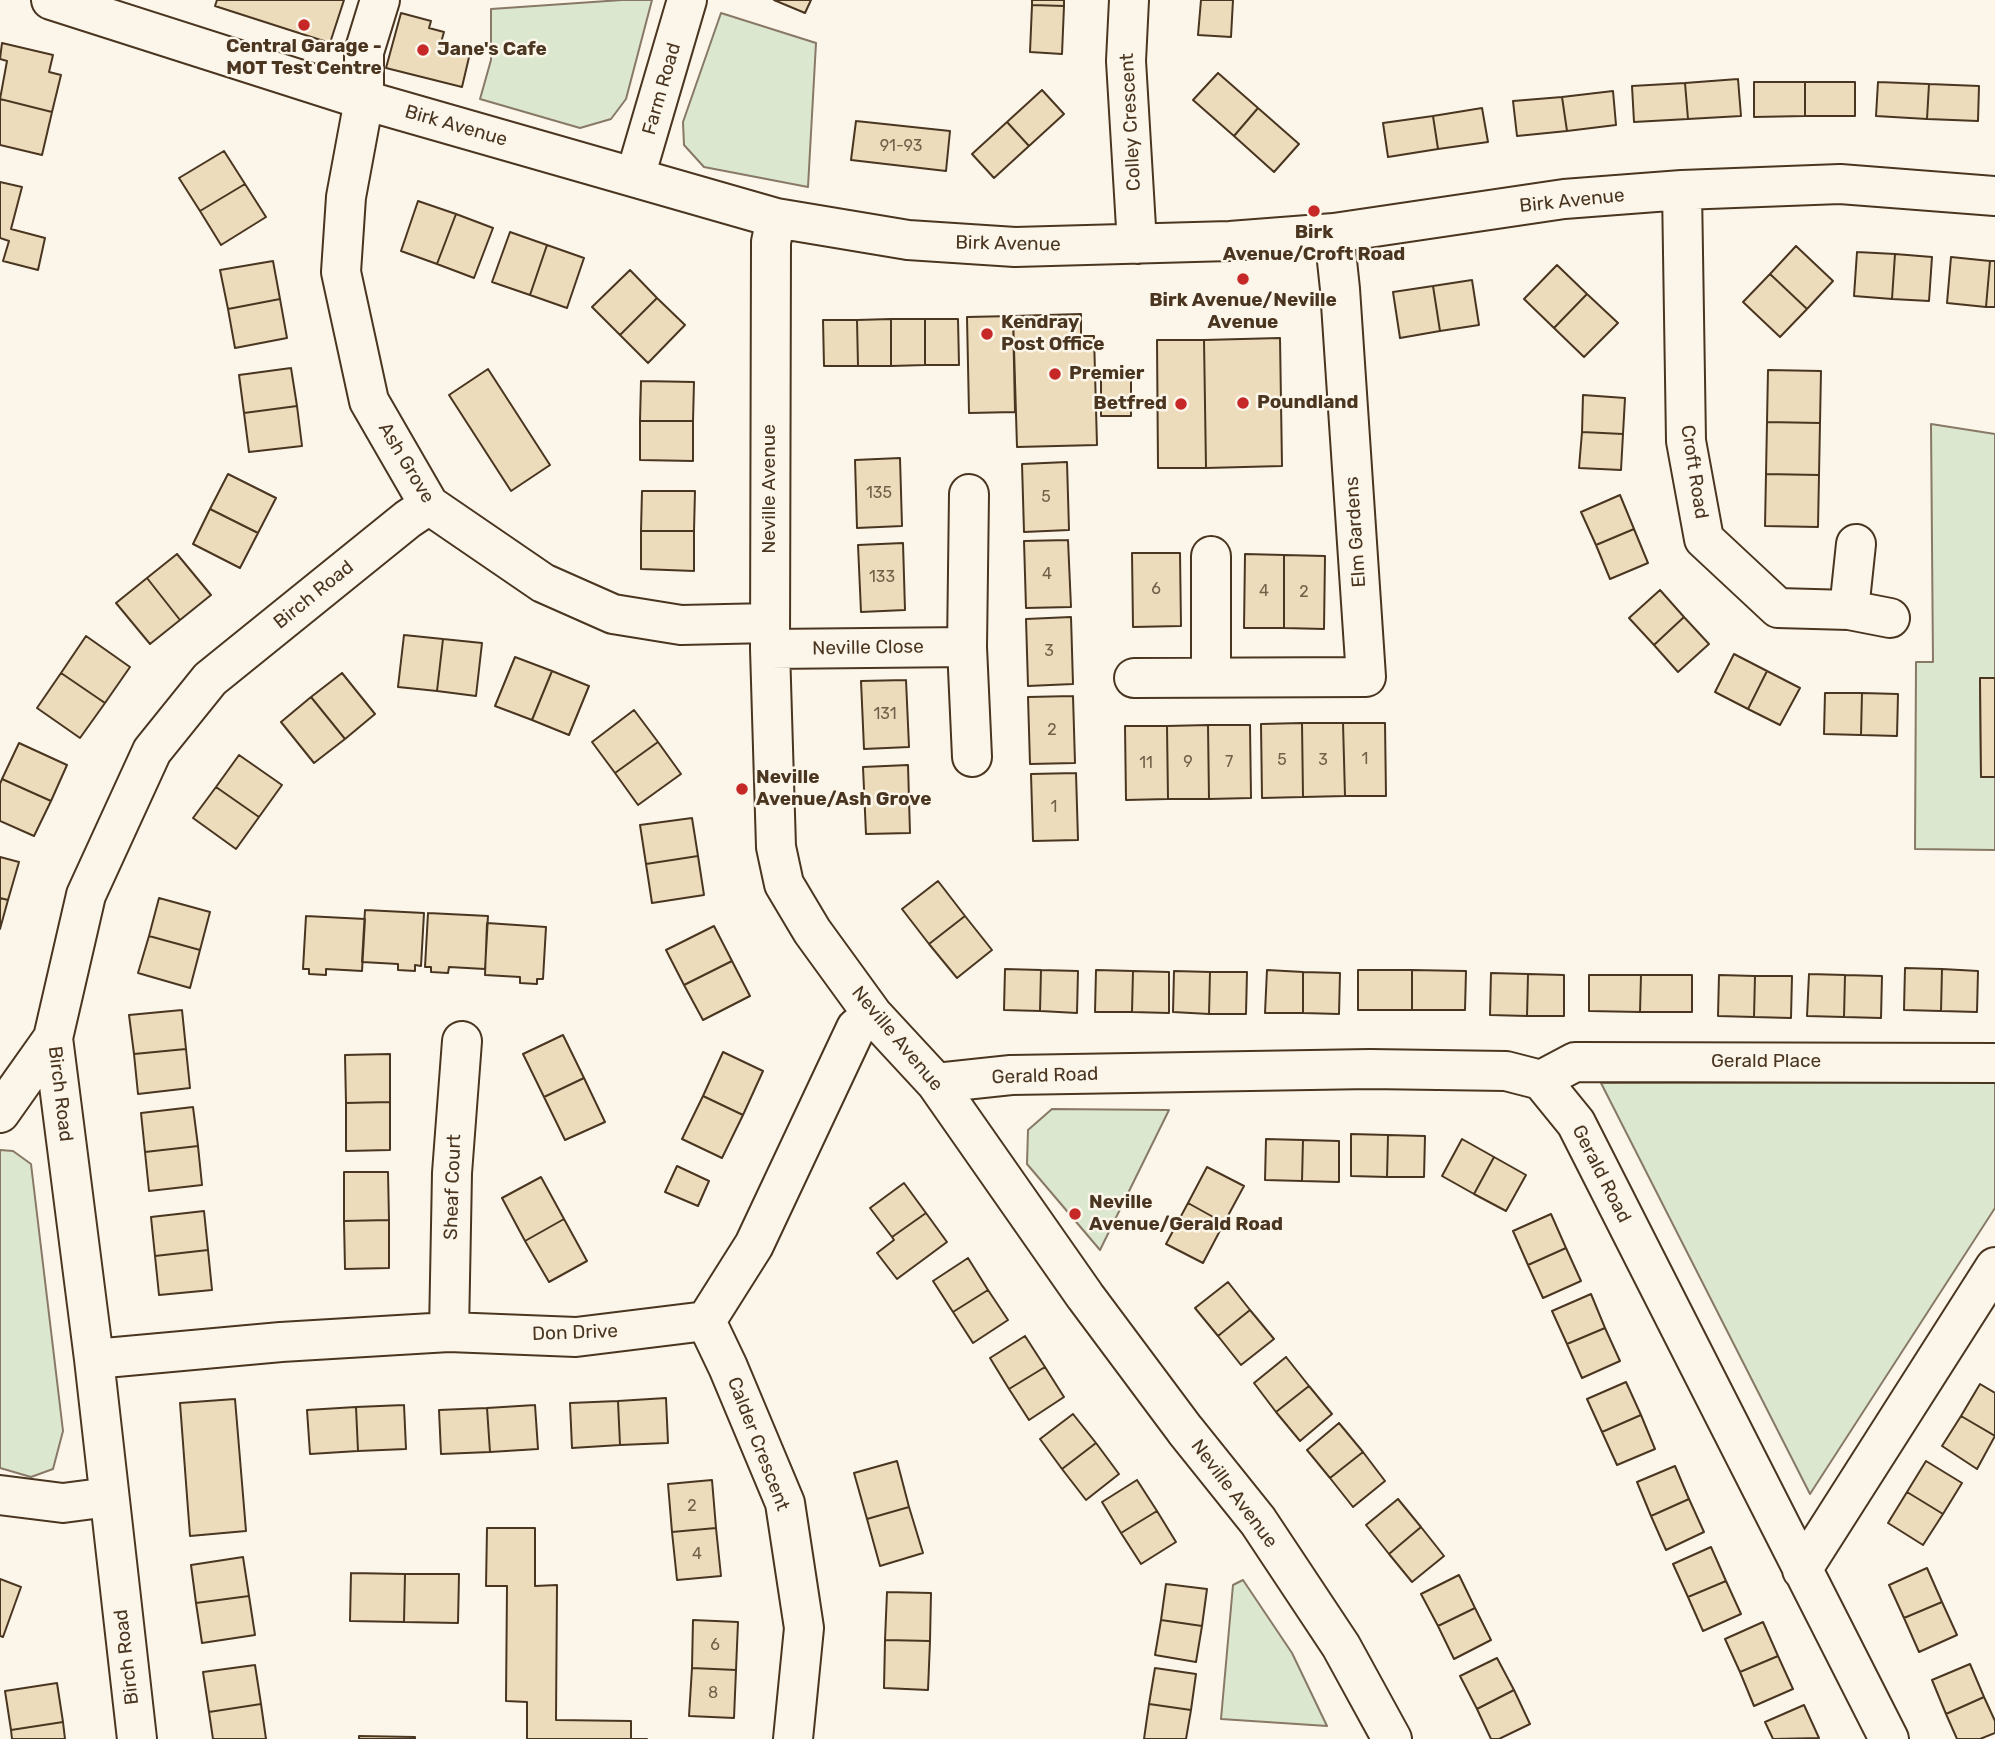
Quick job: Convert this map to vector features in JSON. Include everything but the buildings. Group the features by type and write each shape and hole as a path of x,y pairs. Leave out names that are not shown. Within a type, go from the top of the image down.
{"street":[{"name":"Birk Avenue","path":"51,0 141,13 364,100 776,218 908,240 1015,247 1230,241 1334,233 1564,199 1840,184 1995,196"},
{"name":"Ash Grove","path":"380,0 365,52 364,100 346,197 341,272 369,401 429,505 543,583 613,614 770,636"},
{"name":"Farm Road","path":"635,177 687,0"},
{"name":"Colley Crescent","path":"1129,0 1126,61 1137,244"},
{"name":"Croft Road","path":"1682,191 1686,441 1704,540 1778,608 1849,610 1890,618"},
{"name":"Neville Avenue","path":"776,218 771,242 770,636 776,847 784,884 813,931 873,1015 936,1083 1085,1296 1185,1430 1258,1521 1341,1646 1392,1739"},
{"name":"Elm Gardens","path":"1134,678 1366,677 1334,233"},
{"path":"969,494 967,647 972,757"},
{"name":"Birch Road","path":"137,1739 94,1359 53,1038 86,895 152,751 210,679 408,519 429,505"},
{"path":"1849,610 1856,544"},
{"path":"1211,556 1211,677"},
{"name":"Neville Close","path":"770,636 967,647"},
{"path":"706,1321 754,1245 856,1028 873,1015"},
{"path":"0,1113 53,1038"},
{"name":"Sheaf Court","path":"449,1332 452,1173 462,1041"},
{"name":"Gerald Place","path":"1541,1080 1575,1062 1995,1063"},
{"name":"Gerald Road","path":"936,1083 1011,1075 1370,1069 1506,1070 1541,1080 1576,1123 1889,1739"},
{"path":"1802,1570 1995,1268"},
{"name":"Don Drive","path":"94,1359 269,1343 449,1332 576,1337 706,1321"},
{"name":"Calder Crescent","path":"706,1321 729,1367 785,1503 804,1628 793,1739"},
{"path":"0,1495 63,1503 109,1497"}],"green space":[{"path":"652,0 626,99 611,119 580,128 480,99 491,60 491,9"},
{"path":"721,13 816,43 808,187 704,167 684,145 683,122"},
{"path":"1931,424 1995,434 1995,678 1980,679 1981,777 1995,777 1995,850 1915,849 1916,662 1933,662"},
{"path":"1995,1082 1995,1208 1810,1494 1601,1083"},
{"path":"1052,1109 1169,1110 1100,1250 1027,1164 1028,1130"},
{"path":"0,1150 13,1151 31,1164 63,1431 53,1469 31,1477 0,1468"},
{"path":"1243,1580 1292,1653 1327,1726 1221,1719 1233,1585"}],"place":[{"name":"Central Garage - MOT Test Centre","path":"304,25"},
{"name":"Jane's Cafe","path":"423,50"},
{"name":"Birk Avenue/Croft Road","path":"1314,211"},
{"name":"Birk Avenue/Neville Avenue","path":"1243,279"},
{"name":"Kendray Post Office","path":"987,334"},
{"name":"Premier","path":"1055,374"},
{"name":"Poundland","path":"1243,403"},
{"name":"Betfred","path":"1181,404"},
{"name":"Neville Avenue/Ash Grove","path":"742,789"},
{"name":"Neville Avenue/Gerald Road","path":"1075,1214"}]}
